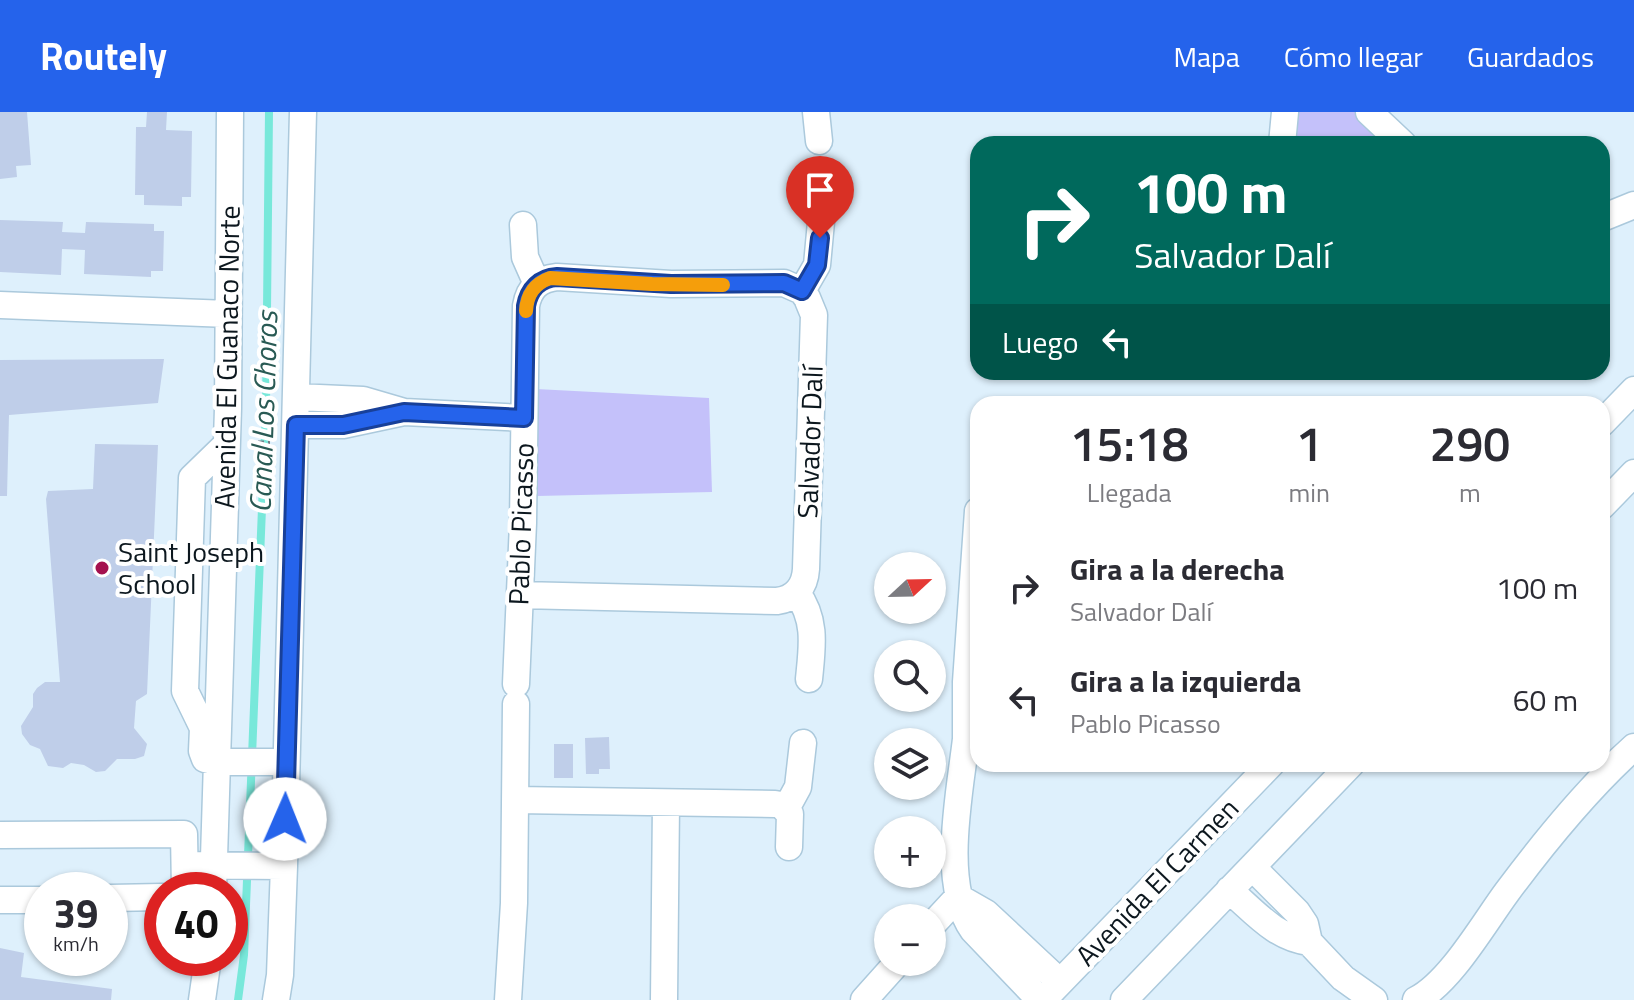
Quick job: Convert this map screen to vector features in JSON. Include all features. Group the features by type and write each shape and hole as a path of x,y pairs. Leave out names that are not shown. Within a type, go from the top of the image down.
{"street":[{"name":"Avenida El Guanaco Norte","path":"219,872 229,761 230,112"},
{"path":"276,1000 280,975 274,866 277,762 296,425 303,112"},
{"path":"816,112 819,141"},
{"path":"1283,136 1285,112"},
{"path":"1369,112 1394,136"},
{"path":"1610,215 1634,205"},
{"path":"523,225 525,257 537,284 557,277 671,284 784,283 802,291 817,265 821,222"},
{"name":"Pablo Picasso","path":"508,1000 514,903 526,306 537,284"},
{"name":"Salvador Dalí","path":"797,593 806,578 814,315 802,291"},
{"path":"0,305 228,314"},
{"path":"1610,415 1634,390"},
{"path":"297,397 363,400 404,412 524,418"},
{"path":"296,425 343,425 404,412"},
{"path":"1610,498 1634,473"},
{"path":"520,595 777,601 797,593 811,621 809,679"},
{"path":"970,625 966,682 970,717"},
{"path":"786,809 798,787 803,743"},
{"path":"970,747 956,839 958,897 966,921 973,930 1048,994"},
{"path":"1416,1000 1442,981 1508,890 1569,815 1634,747"},
{"path":"229,761 277,762"},
{"name":"Avenida El Carmen","path":"1048,994 1263,772"},
{"name":"Avenida El Carmen","path":"1124,1000 1343,772"},
{"path":"516,800 775,804 786,809 791,819 789,847"},
{"path":"664,1000 666,803"},
{"path":"0,835 184,834 185,872"},
{"path":"233,872 274,866"},
{"path":"1252,867 1297,912 1305,924 1309,942 1343,978 1374,1000"},
{"path":"1229,890 1280,933 1291,939 1309,942"},
{"path":"946,910 958,897"},
{"path":"0,900 24,900"},
{"path":"202,1000 205,976"},
{"path":"864,1000 885,976"}],"path":[{"path":"231,444 275,443"}],"shaded area":[{"path":"1294,112 1356,112 1376,136 1293,136"},
{"path":"536,389 709,398 712,492 537,496"}],"building":[{"path":"0,112 27,112 31,165 16,166 17,177 0,179"},
{"path":"147,112 167,112 166,130 192,131 191,197 182,197 182,206 144,205 144,195 135,195 136,127 146,127"},
{"path":"0,220 63,222 62,232 85,233 86,222 154,224 154,231 164,231 163,271 151,271 151,277 84,274 85,250 62,249 61,275 0,272"},
{"path":"164,359 158,403 9,415 7,496 0,496 0,360"},
{"path":"95,444 158,445 147,694 136,701 134,728 147,744 144,756 117,759 105,771 96,772 84,765 71,763 63,768 48,766 40,749 30,745 22,734 21,726 33,707 33,694 37,688 45,682 60,682 46,499 48,491 93,489"},
{"path":"609,737 610,769 599,769 599,774 586,774 585,738"},
{"path":"554,744 573,744 573,778 554,778"},
{"path":"0,948 24,953 21,977 112,989 111,1000 0,1000"}],"waterway":[{"name":"Canal Los Choros","path":"238,1000 244,955 266,409 269,112"}],"slow traffic":[{"path":"526,311 528,298 537,284 557,277 652,284 723,285"}],"place":[{"name":"Saint Joseph School","path":"102,568"}],"route":[{"path":"285,819 296,425 343,425 404,412 524,418 526,306 531,291 543,280 557,277 708,285 784,283 802,291 817,265 820,238"}]}
